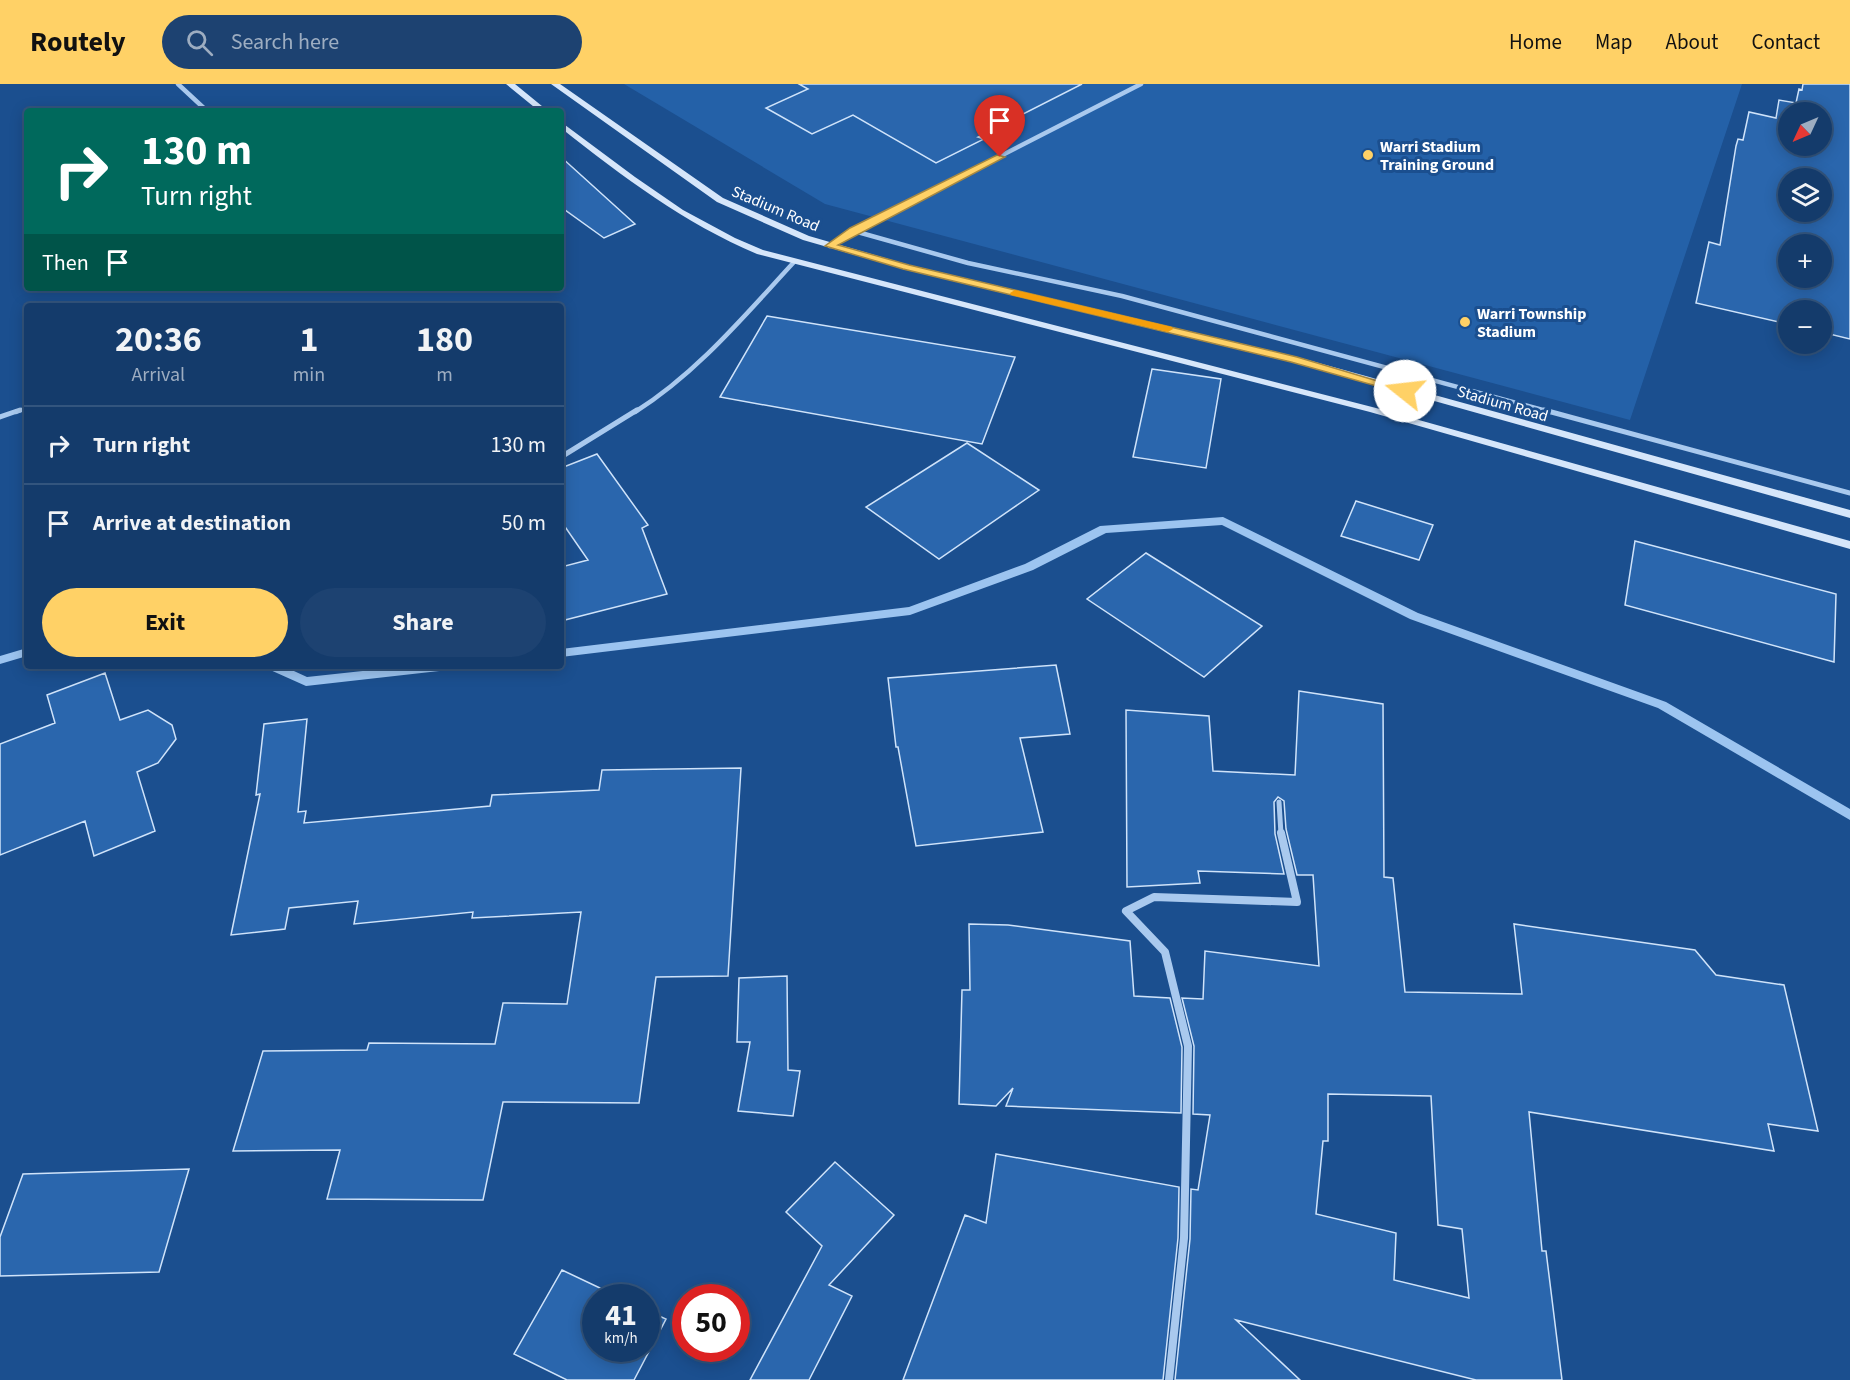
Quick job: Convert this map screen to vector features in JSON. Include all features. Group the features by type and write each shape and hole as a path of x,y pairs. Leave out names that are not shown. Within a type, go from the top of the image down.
{"main road":[{"path":"510,84 540,108"},
{"name":"Stadium Road","path":"555,84 720,200 764,221 830,246 907,267 1294,359 1850,514"},
{"path":"564,126 652,195 720,237 794,262 1373,410 1850,545"}],"street":[{"path":"178,84 204,108"},
{"path":"830,246 854,231 1141,84"},
{"path":"854,231 968,263 1122,296 1850,493"},
{"path":"564,455 652,401 719,344 794,262"},
{"path":"0,417 24,409"},
{"path":"1169,1380 1184,1238 1188,1046 1165,952 1126,911 1154,897 1297,902 1282,844 1279,802"}],"shaded area":[{"name":"Warri Township Stadium","path":"624,84 1742,84 1630,420 825,204"}],"building":[{"path":"799,84 1082,84 978,137 984,139 936,163 853,115 812,134 766,108 808,89"},
{"path":"1803,84 1850,84 1850,339 1832,335 1832,300 1778,300 1778,322 1696,303 1709,242 1720,245 1736,146 1738,139 1743,140 1749,112 1776,118 1778,106 1778,156 1832,156 1832,102 1796,102 1799,89 1802,90"},
{"path":"564,160 635,224 604,238 564,209"},
{"path":"767,316 1015,357 982,444 720,397"},
{"path":"1152,369 1221,379 1206,468 1133,457"},
{"path":"967,443 1039,490 939,559 866,507"},
{"path":"597,454 648,525 642,528 667,594 564,620 564,566 588,560 564,525 564,467"},
{"path":"1356,501 1433,525 1419,560 1341,536"},
{"path":"1635,541 1836,594 1834,662 1625,605"},
{"path":"1146,553 1262,626 1204,677 1087,599"},
{"path":"1056,665 1070,734 1020,738 1043,832 916,846 898,747 896,747 888,678"},
{"path":"105,673 120,720 148,710 172,725 176,739 158,763 137,772 155,831 94,856 85,821 0,855 0,744 55,723 47,695"},
{"path":"1299,691 1383,704 1384,877 1393,878 1405,992 1522,994 1514,924 1695,950 1716,975 1784,985 1818,1131 1768,1124 1774,1151 1529,1112 1542,1251 1546,1251 1562,1380 1476,1380 1236,1320 1300,1380 1175,1380 1190,1239 1191,1189 1198,1190 1210,1115 1193,1114 1194,1046 1182,998 1203,999 1205,951 1319,966 1313,875 1297,875 1286,829 1284,801 1278,797 1274,802 1275,834 1284,874 1198,871 1200,883 1127,887 1126,710 1209,716 1213,771 1295,775","holes":["1328,1094 1431,1096 1438,1225 1462,1229 1469,1298 1394,1280 1396,1233 1316,1214 1323,1141 1328,1141"]},
{"path":"307,719 298,812 306,811 304,823 490,806 492,795 599,790 602,770 741,768 728,976 656,977 639,1103 503,1102 483,1200 327,1199 340,1150 233,1151 263,1051 367,1050 369,1043 495,1044 503,1003 567,1004 581,912 472,918 473,912 354,924 358,901 289,908 285,929 231,935 260,794 256,795 264,724"},
{"path":"969,924 1008,925 1130,941 1134,996 1170,998 1182,1047 1181,1113 1006,1106 1013,1088 996,1106 959,1104 962,990 970,990"},
{"path":"787,976 788,1070 800,1071 793,1116 738,1111 750,1042 737,1042 739,978"},
{"path":"996,1154 1179,1187 1178,1238 1163,1380 903,1380 965,1215 986,1223"},
{"path":"835,1162 894,1215 829,1285 852,1296 809,1380 750,1380 822,1246 786,1212"},
{"path":"189,1169 159,1272 0,1276 0,1237 23,1174"},
{"path":"562,1270 592,1284 582,1284 582,1362 643,1362 634,1380 567,1380 514,1354"},
{"path":"660,1316 666,1319 660,1330"}],"waterway":[{"path":"564,653 910,611 1029,567 1104,529 1223,521 1414,616 1662,705 1850,815"},
{"path":"0,660 24,653"},
{"path":"278,669 306,682 421,669"}],"slow traffic":[{"path":"1015,293 1168,329"}],"place":[{"name":"Warri Stadium Training Ground","path":"1368,155"},
{"name":"Warri Township Stadium","path":"1465,322"}],"route":[{"path":"1000,157 854,231 830,246 907,267 1294,359 1405,391"}]}
